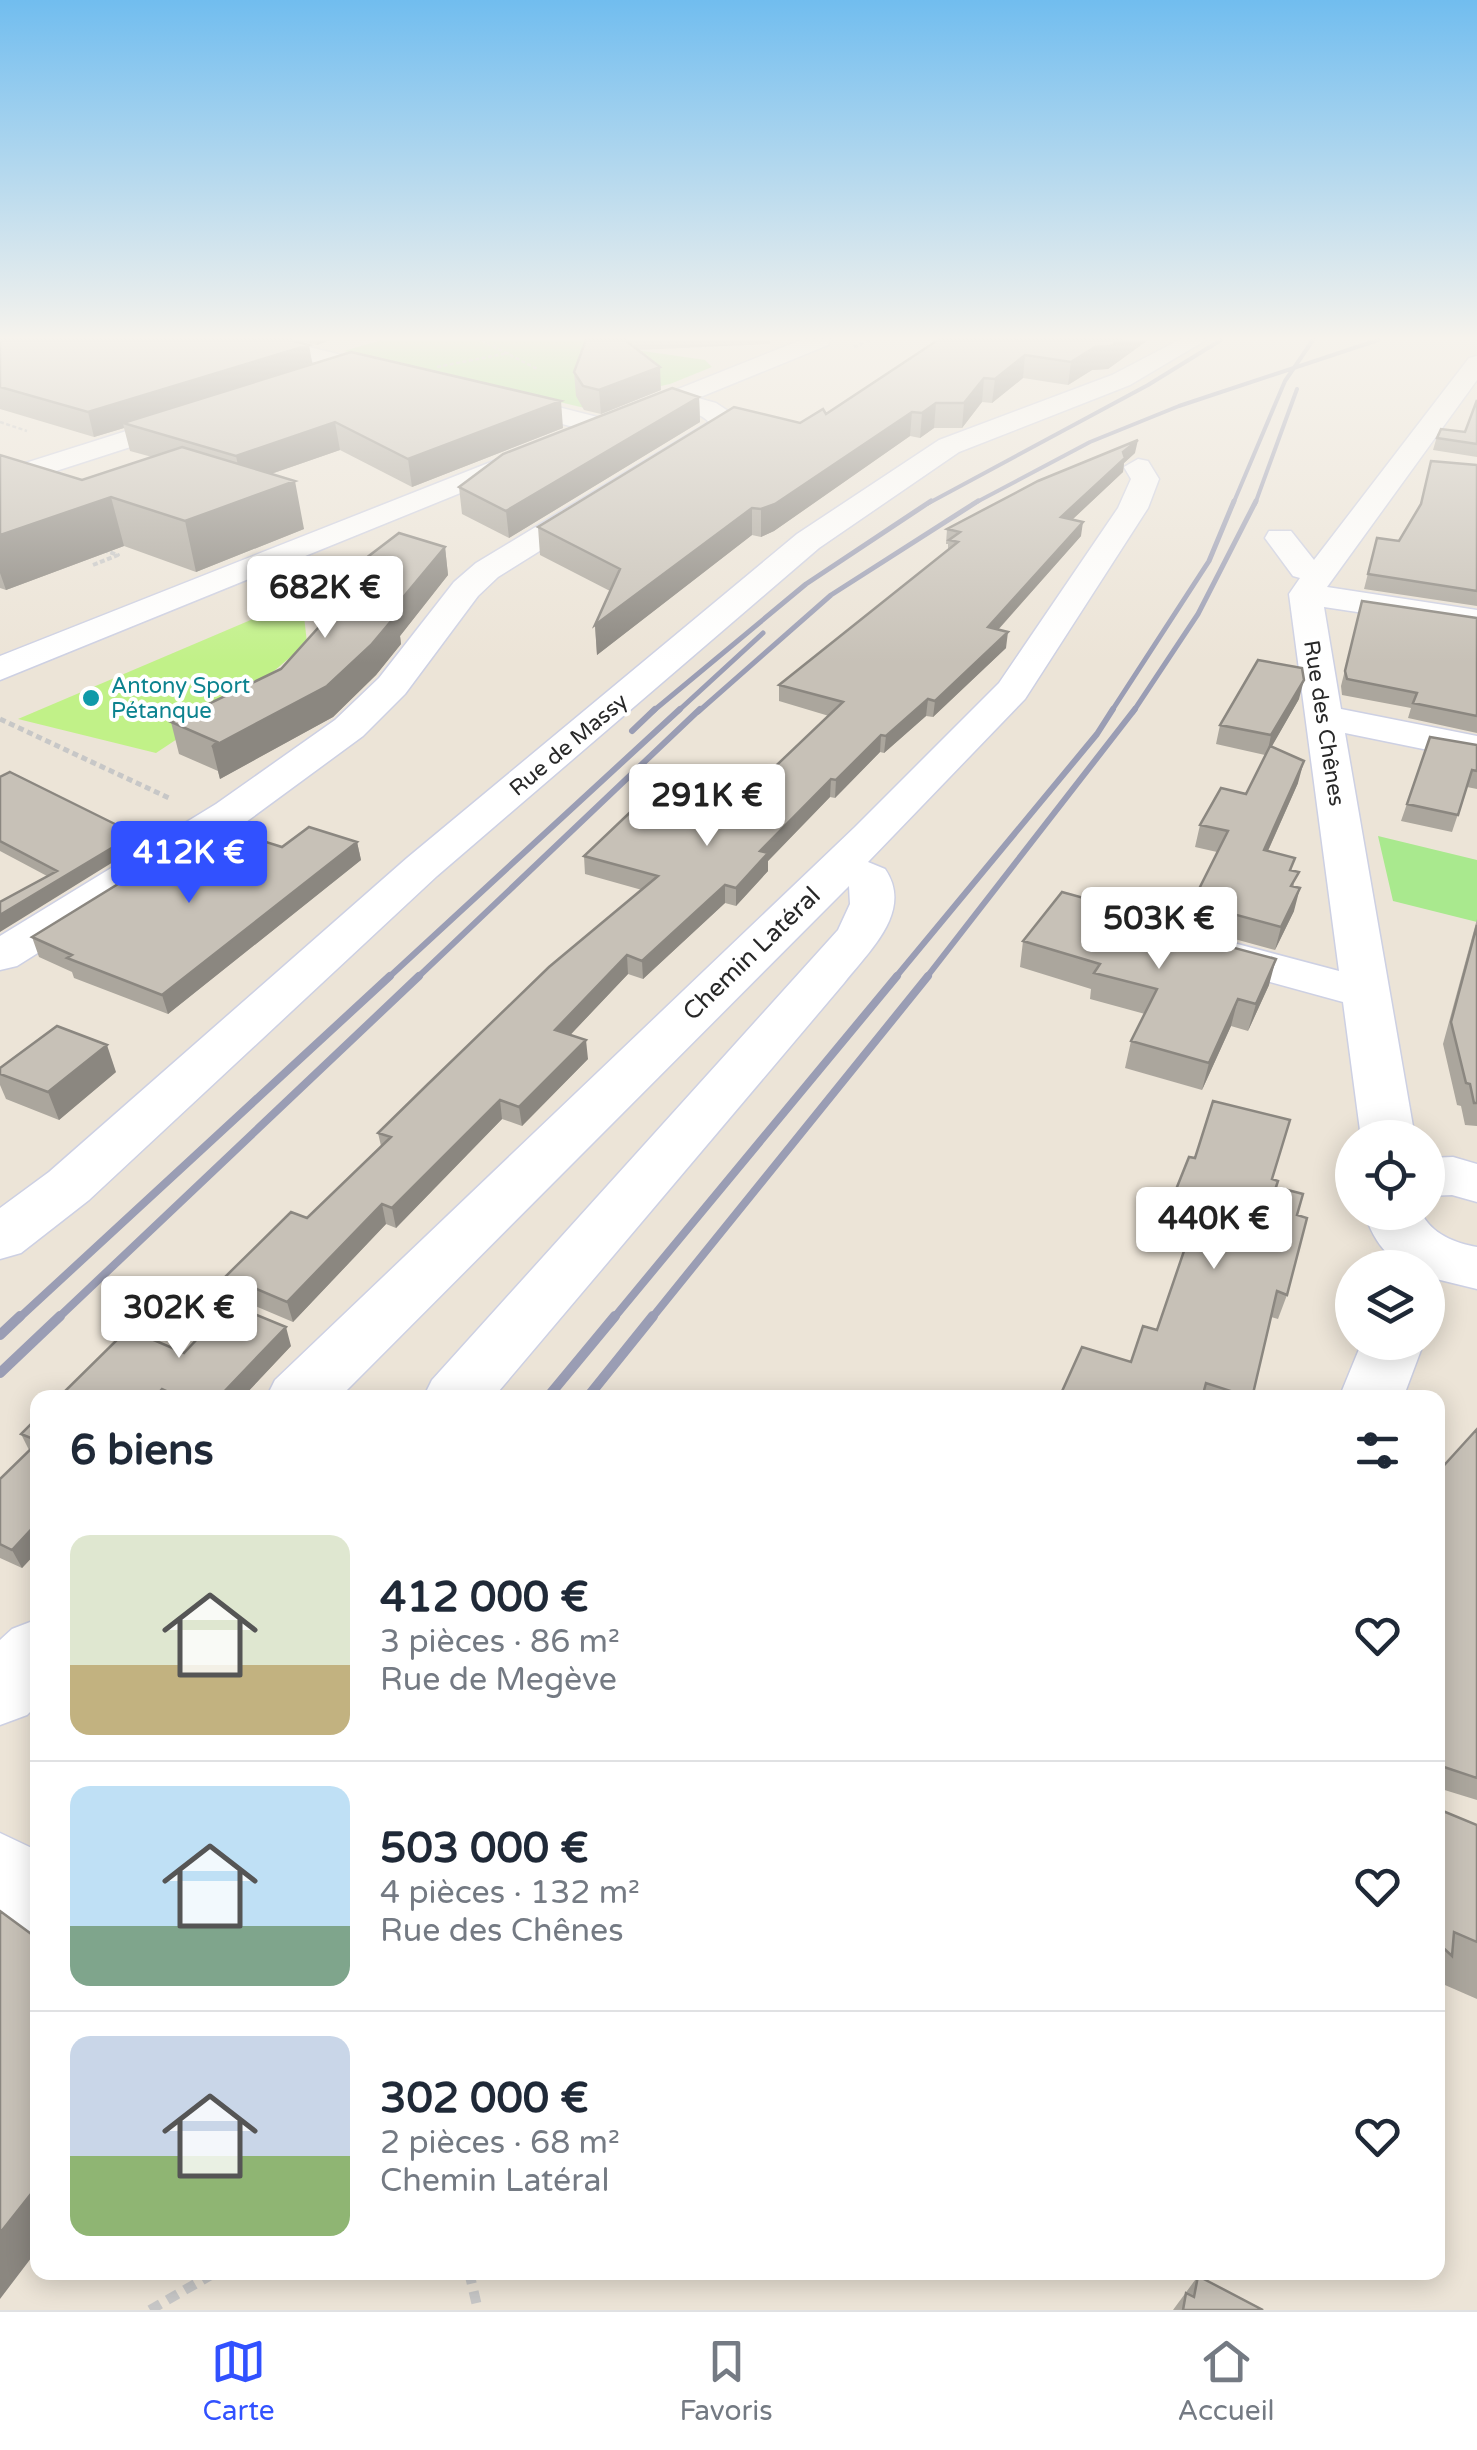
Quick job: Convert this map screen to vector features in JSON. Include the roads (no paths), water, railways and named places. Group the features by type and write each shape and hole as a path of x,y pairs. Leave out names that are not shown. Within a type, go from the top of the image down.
{"street":[{"path":"0,480 102,448"},
{"path":"0,669 551,448"},
{"path":"0,956 231,812 348,728 392,686 466,589 487,570 686,448"},
{"name":"Rue de Massy","path":"0,1238 69,1186 422,868 808,541 946,448"},
{"path":"1313,583 1422,461 1429,448"},
{"name":"Chemin Latéral","path":"306,1390 840,866 1012,690 1133,508 1144,480 1138,467"},
{"path":"1280,538 1313,583 1477,620"},
{"name":"Rue des Chênes","path":"1313,583 1323,717 1385,1120"},
{"path":"1323,717 1477,748"},
{"path":"462,1390 828,973 868,919 876,900 869,878 840,866"},
{"path":"1160,938 1366,993"},
{"path":"1445,1176 1477,1183"},
{"path":"1375,1390 1387,1360"},
{"path":"0,1690 30,1661"},
{"path":"0,1875 30,1895"}],"railway":[{"path":"927,504 1031,448"},
{"path":"975,503 1079,448"},
{"path":"1233,504 1257,448"},
{"path":"1255,504 1276,448"},
{"path":"652,712 806,584 931,501"},
{"path":"1111,712 1209,561 1234,501"},
{"path":"1135,709 1198,614 1256,501"},
{"path":"698,712 831,595 975,503"},
{"path":"677,712 763,633"},
{"path":"632,731 655,709"},
{"path":"388,978 680,709"},
{"path":"417,978 700,709"},
{"path":"895,978 1097,734 1113,709"},
{"path":"926,978 1135,709"},
{"path":"18,1319 390,976"},
{"path":"57,1319 419,976"},
{"path":"613,1319 897,976"},
{"path":"651,1319 928,976"},
{"path":"0,1335 20,1316"},
{"path":"0,1373 60,1316"},
{"path":"554,1390 615,1316"},
{"path":"593,1390 653,1316"}],"place":[{"name":"Antony Sport Pétanque","path":"91,698"}]}
